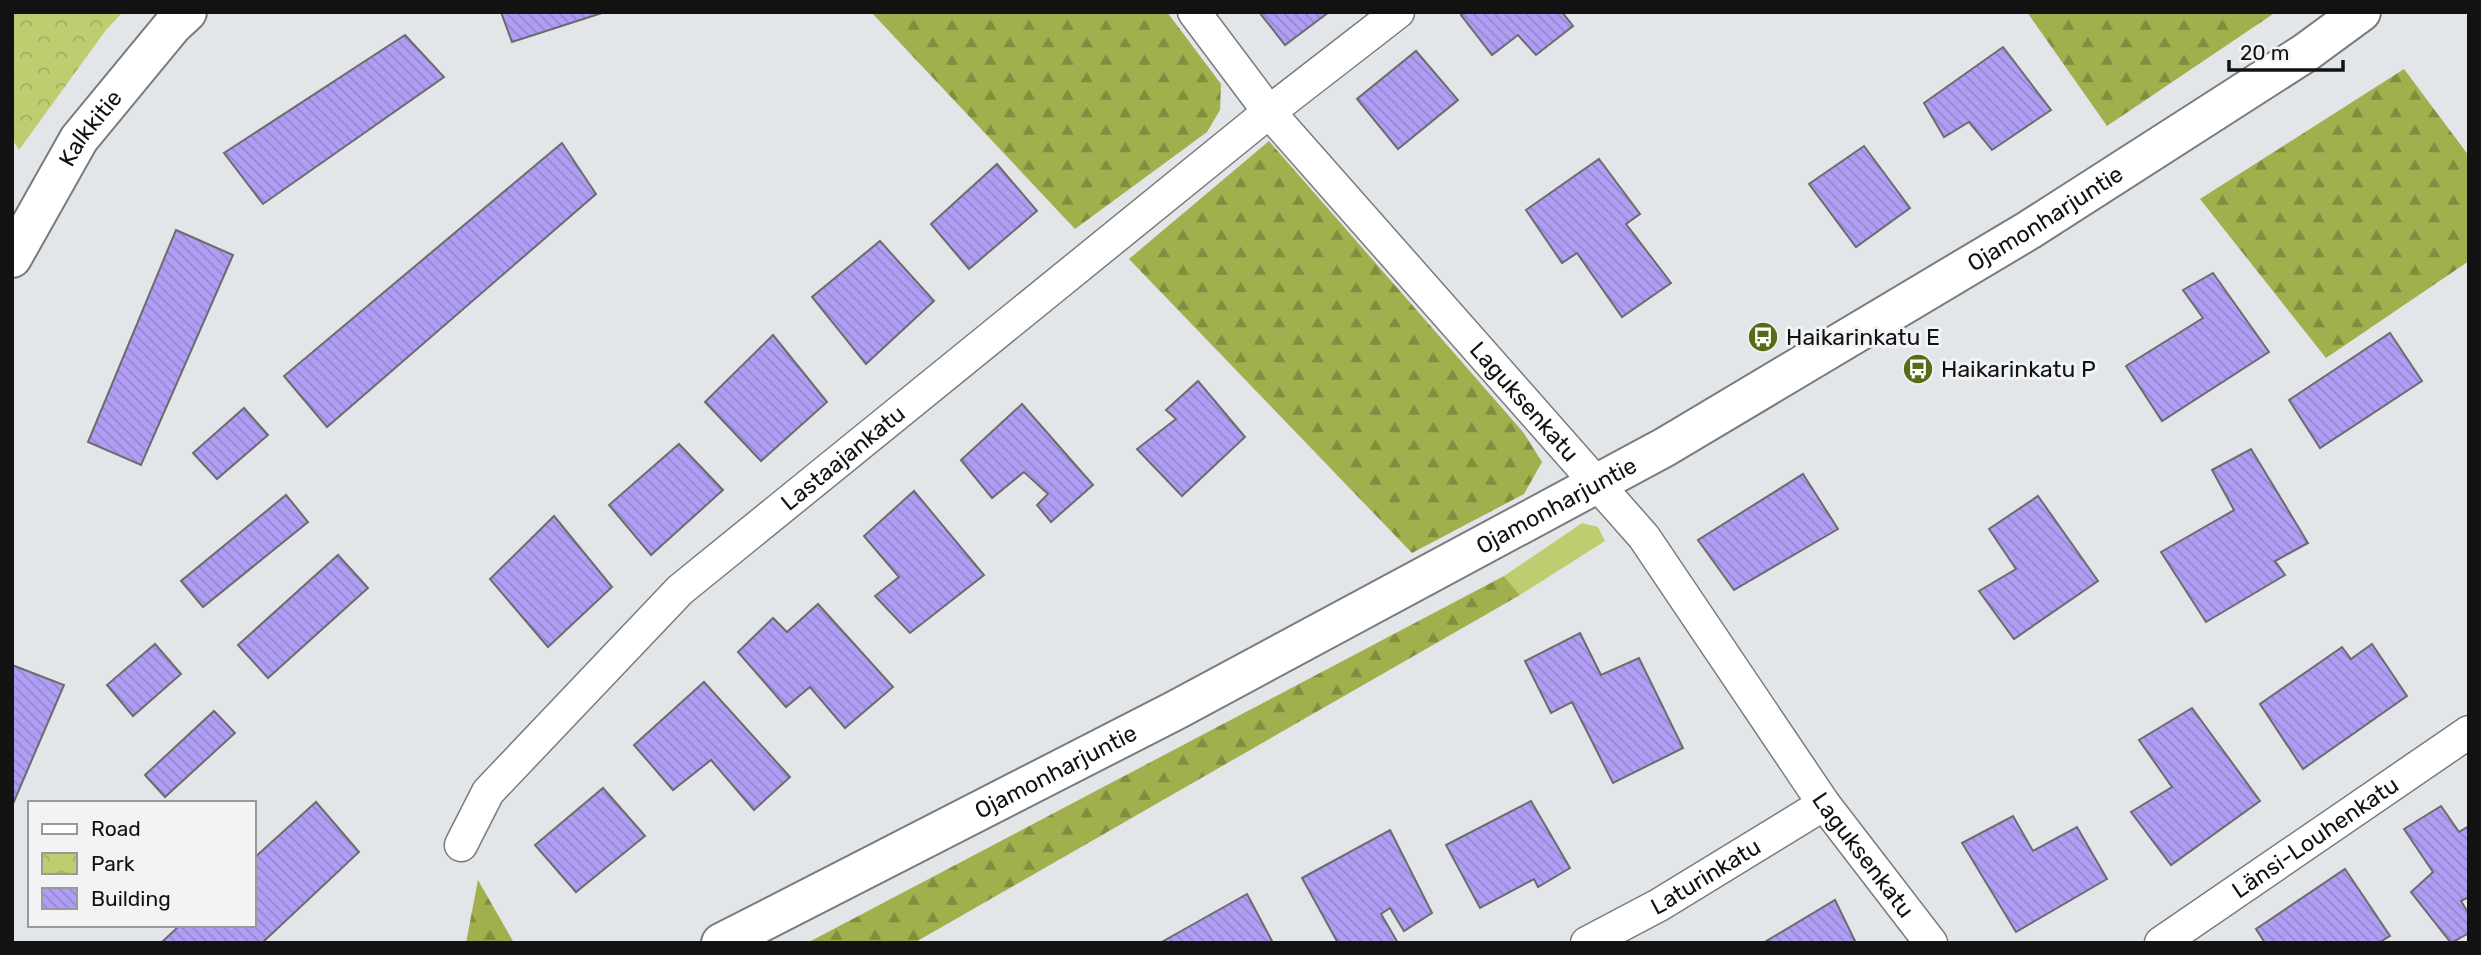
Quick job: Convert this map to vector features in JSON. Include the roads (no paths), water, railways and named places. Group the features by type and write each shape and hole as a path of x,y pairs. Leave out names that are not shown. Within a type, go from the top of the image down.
{"main road":[{"name":"Kalkkitie","path":"12,258 79,139 173,25 187,12"},
{"name":"Ojamonharjuntie","path":"721,943 1176,710 1597,485 2029,230 2305,53 2361,12"}],"street":[{"name":"Laguksenkatu","path":"1194,12 1269,112 1644,537 1824,804 1931,943"},
{"name":"Lastaajankatu","path":"461,845 488,792 680,590 1269,112 1398,12"},
{"name":"Länsi-Louhenkatu","path":"2161,943 2469,732"},
{"name":"Laturinkatu","path":"1587,943 1659,905 1824,804"}],"place":[{"name":"Haikarinkatu E","path":"1763,337"},
{"name":"Haikarinkatu P","path":"1918,369"}]}
